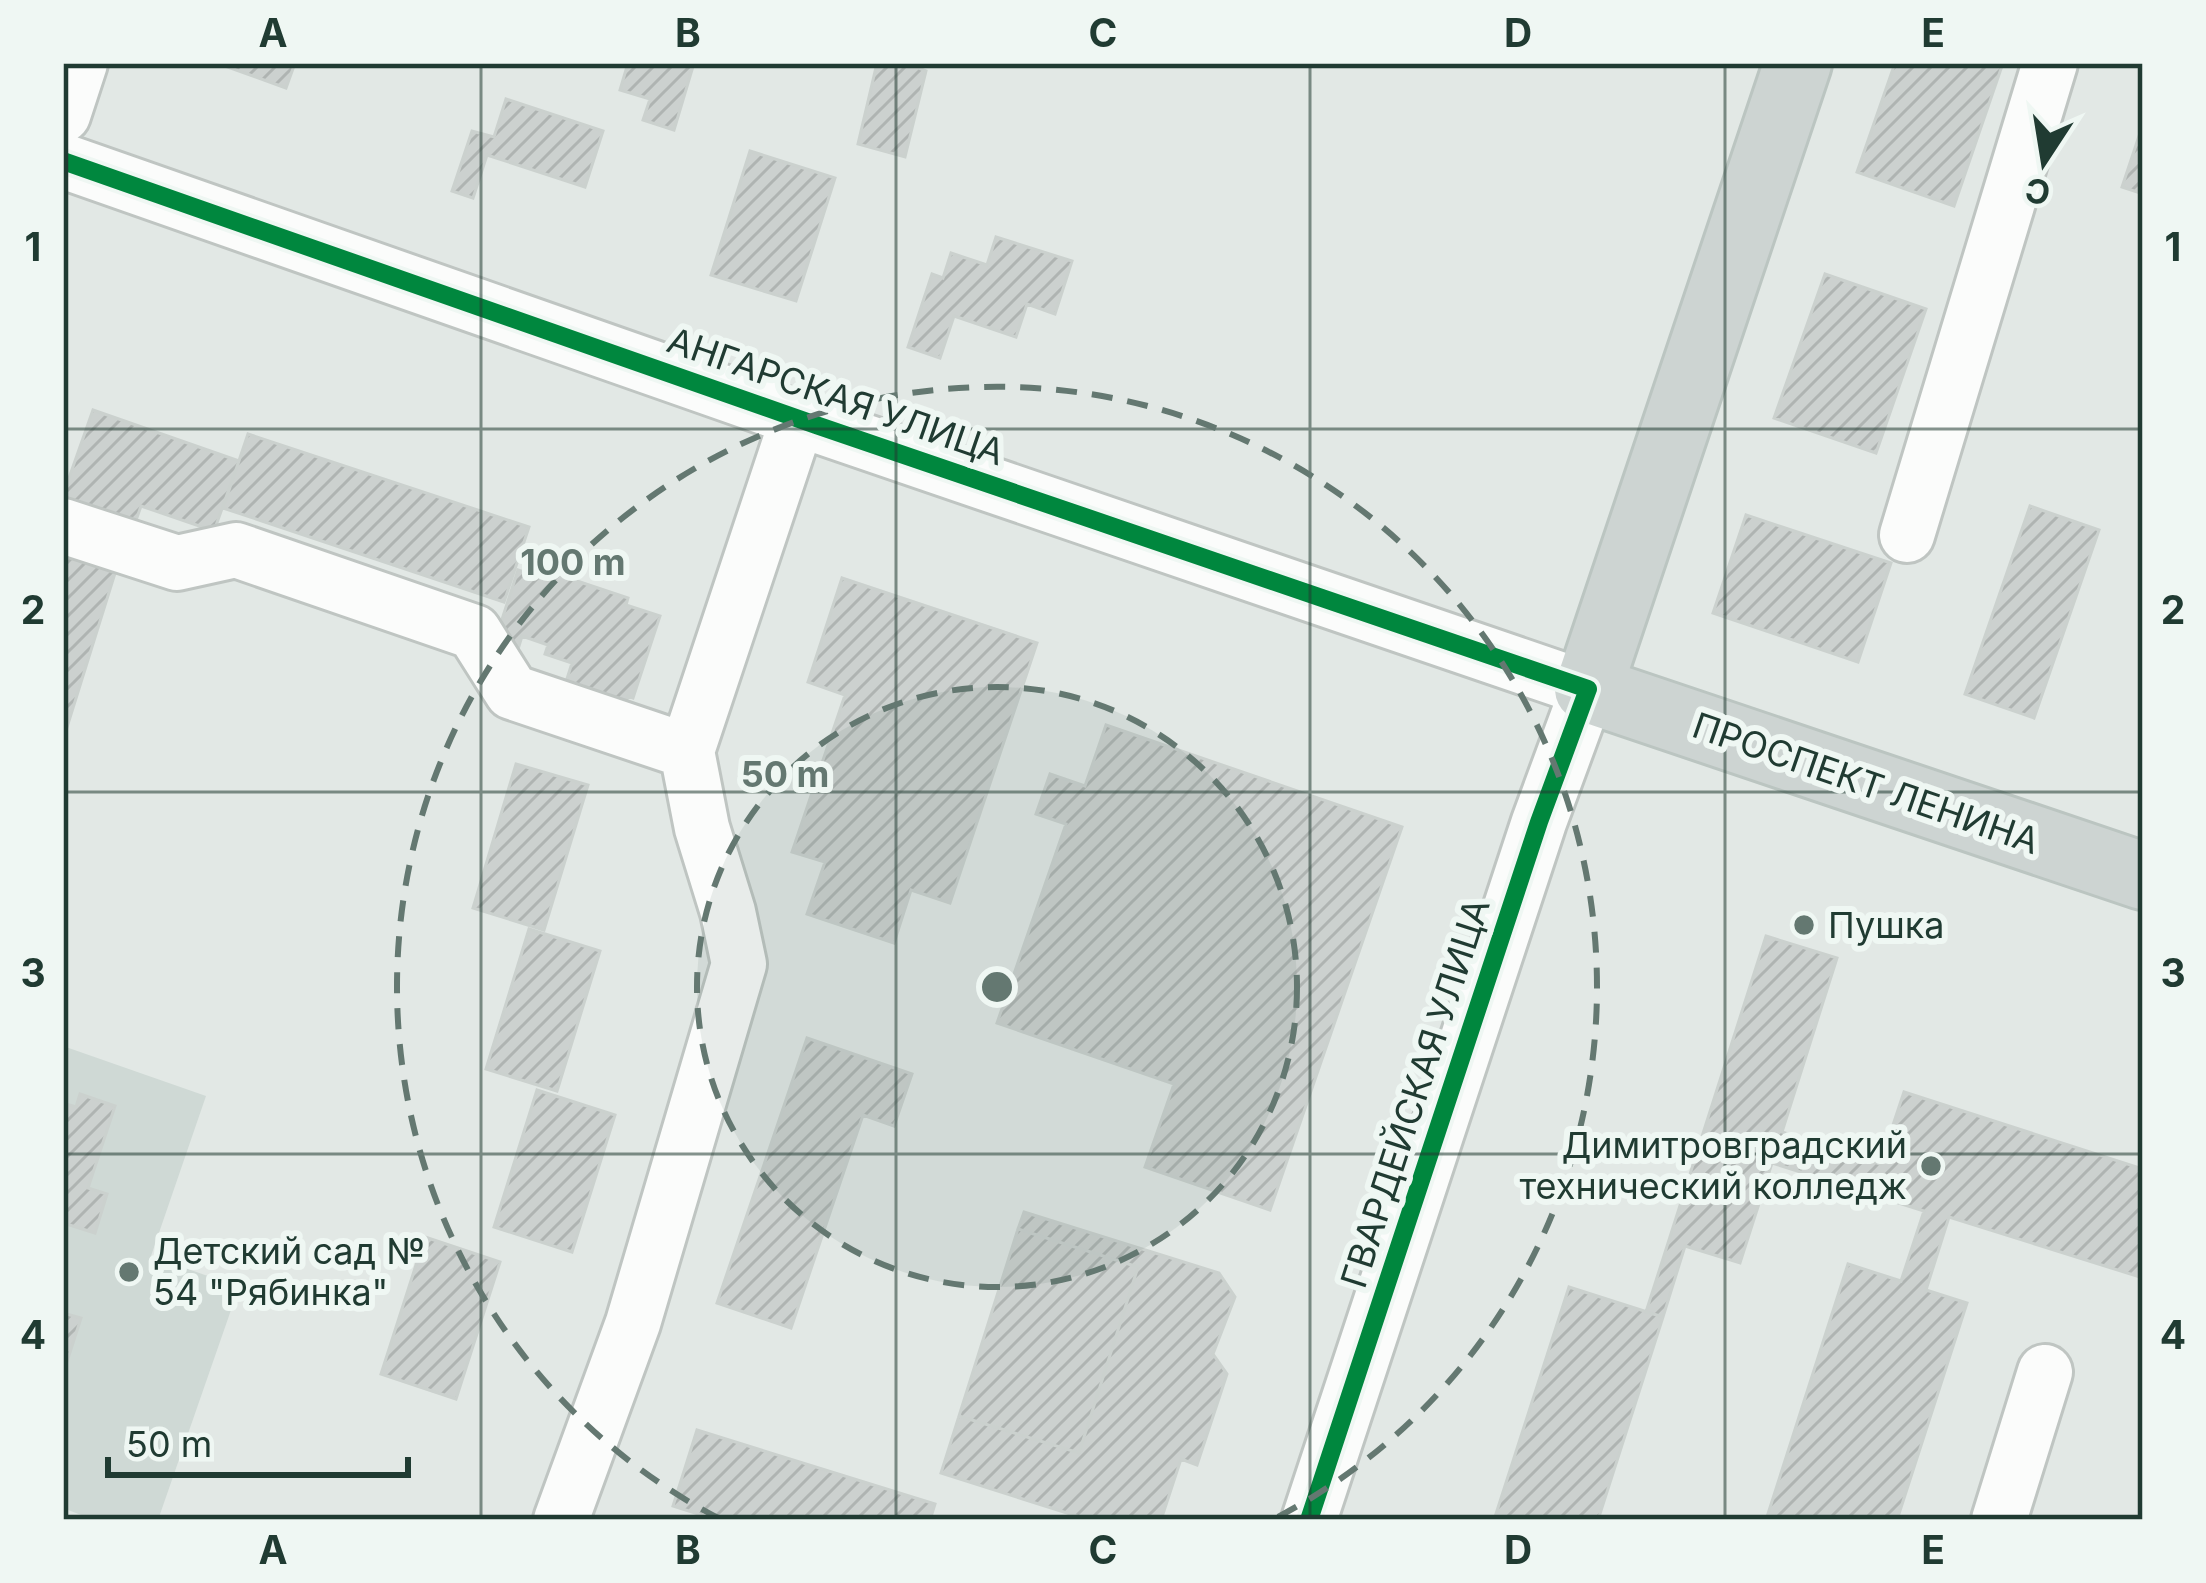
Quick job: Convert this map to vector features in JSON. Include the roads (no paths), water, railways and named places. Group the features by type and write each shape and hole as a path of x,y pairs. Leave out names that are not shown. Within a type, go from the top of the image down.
{"main road":[{"name":"ГВАРДЕЙСКАЯ УЛИЦА","path":"1588,689 1798,63"},
{"name":"ПРОСПЕКТ ЛЕНИНА","path":"1588,689 2143,876"}],"street":[{"path":"63,115 80,63"},
{"path":"1906,535 2050,63"},
{"name":"АНГАРСКАЯ УЛИЦА","path":"63,161 1588,689"},
{"path":"561,1520 633,1323 739,964 702,828 687,751 798,418"},
{"path":"63,526 177,563 236,550 473,632 512,692 687,751"},
{"name":"ГВАРДЕЙСКАЯ УЛИЦА","path":"1309,1520 1539,822 1588,689"},
{"path":"1999,1520 2045,1372"}],"place":[{"name":"Пушка","path":"1804,925"},
{"name":"Димитровградский технический колледж","path":"1931,1166"},
{"name":"Детский сад № 54 \"Рябинка\"","path":"129,1272"}]}
